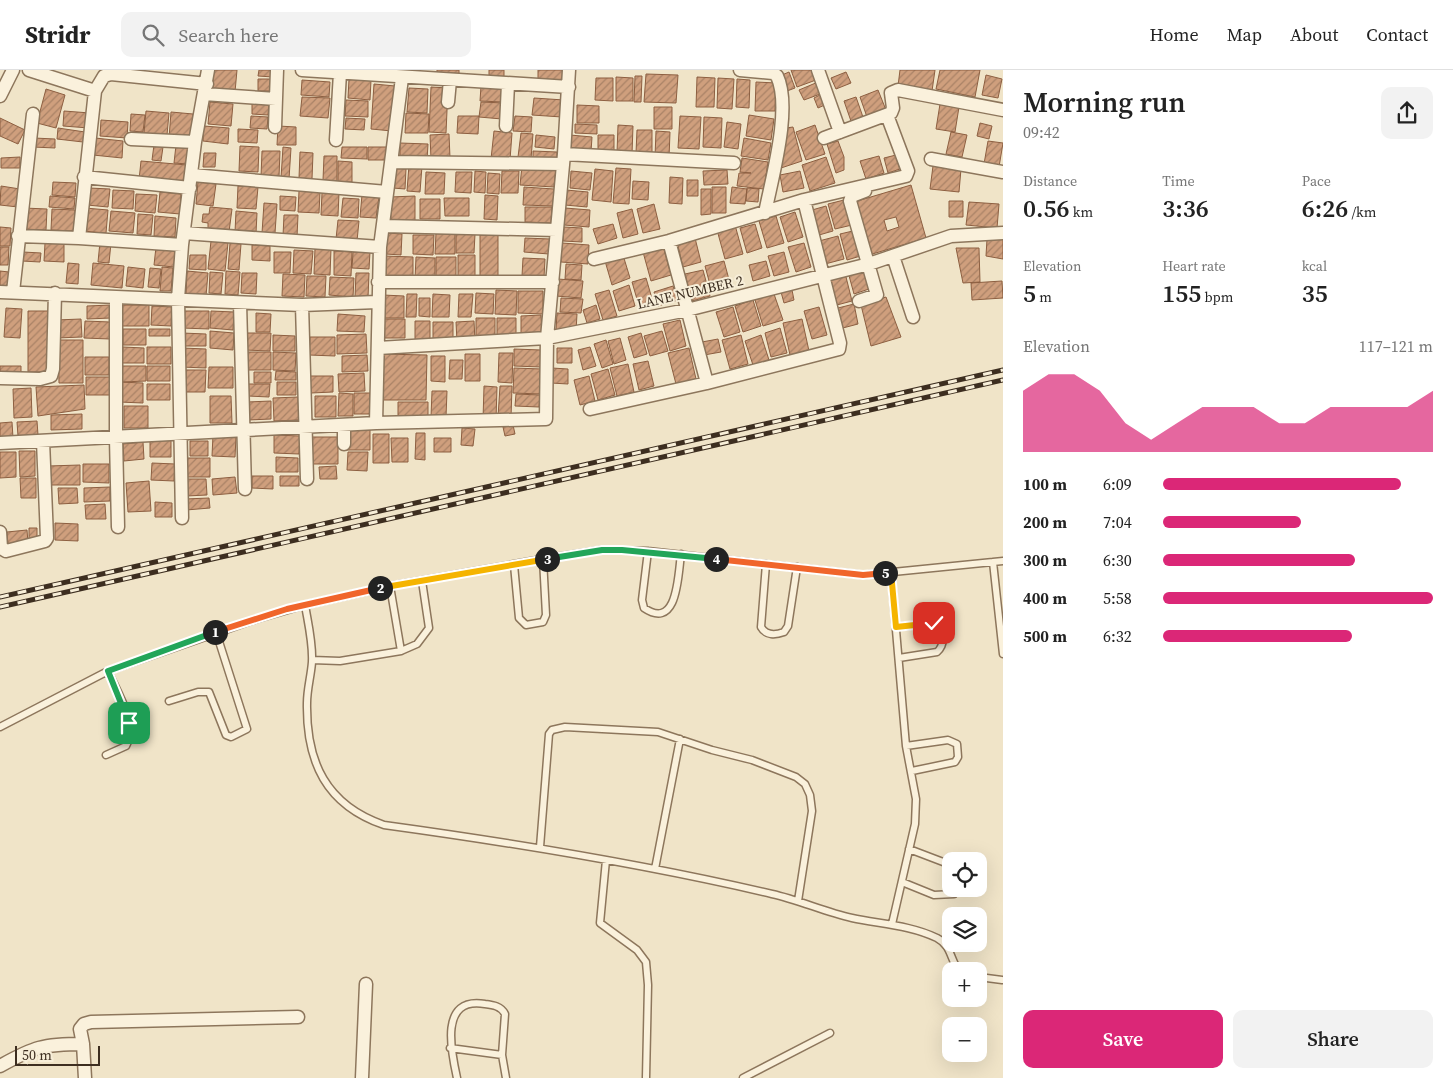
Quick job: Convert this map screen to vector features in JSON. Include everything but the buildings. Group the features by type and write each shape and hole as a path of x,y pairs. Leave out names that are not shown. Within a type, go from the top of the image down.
{"street":[{"path":"0,96 13,70"},
{"path":"29,70 96,91"},
{"path":"182,518 178,299 195,142 208,70"},
{"path":"275,127 277,70"},
{"path":"302,70 402,78 569,87"},
{"path":"0,443 305,426 546,419 547,338 564,159 569,70"},
{"path":"740,70 773,73 777,76 781,89 783,116 765,213"},
{"path":"818,70 840,132"},
{"path":"336,140 340,73"},
{"path":"79,238 84,177 96,91 104,76 112,74 276,99"},
{"path":"376,423 377,302 380,247 402,78"},
{"path":"448,102 450,80"},
{"path":"506,126 508,84"},
{"path":"824,138 888,115 893,111 891,92 898,90 1003,110"},
{"path":"13,292 33,114"},
{"path":"594,259 669,241 804,200 907,175 908,171 888,115"},
{"path":"131,139 195,142"},
{"path":"392,162 564,159 734,163"},
{"path":"931,159 1003,172"},
{"path":"84,177 387,192"},
{"path":"859,302 877,295 850,198 854,195 901,181"},
{"path":"590,409 707,383 839,349 840,343 821,274 804,200"},
{"path":"384,226 557,230"},
{"name":"LANE NUMBER 2","path":"378,348 547,338 687,310 821,274 868,264 951,236 1003,233"},
{"path":"18,236 183,239 380,247"},
{"path":"669,241 707,383"},
{"path":"893,256 914,317"},
{"path":"378,282 553,282"},
{"path":"0,292 302,305 377,302"},
{"path":"0,378 40,379 51,376 53,369 55,294"},
{"path":"116,298 118,527"},
{"path":"240,303 245,488"},
{"path":"302,305 307,479"},
{"path":"344,425 344,444"},
{"path":"0,532 1,548 6,551 45,541 47,538 43,441"},
{"path":"362,1078 366,984"},
{"path":"85,1078 80,1029 84,1024 91,1022 298,1018"},
{"path":"0,1066 26,1052 48,1044 83,1044"}],"lane":[{"path":"0,727 108,671 216,632 305,605 390,586 543,559 602,550 648,551 863,575 1003,561"},
{"path":"648,551 642,600 644,608 658,613 664,613 670,608 674,600 681,554"},
{"path":"514,565 519,618 526,625 539,624 543,622 546,614 543,559"},
{"path":"993,562 1003,654"},
{"path":"766,564 761,627 766,633 772,634 784,632 788,626 797,567"},
{"path":"891,572 906,746 916,799 915,824 892,924"},
{"path":"312,660 340,661 400,651 418,644 429,628 422,581"},
{"path":"390,586 400,651"},
{"path":"305,605 312,660 307,702 309,739 318,767 333,794 342,803 362,816 384,825 540,847 655,869 798,900 852,918 892,924 937,938 949,948 955,962"},
{"path":"896,627 934,623 940,628 943,638 942,645 937,652 899,658"},
{"path":"169,701 198,692 209,692 226,735 230,737 247,729 216,632"},
{"path":"106,755 126,746 130,732 126,712 108,671"},
{"path":"540,847 549,734 552,730 565,726 658,732 752,760 796,777 805,784 810,795 812,811 798,900"},
{"path":"655,869 680,739"},
{"path":"906,746 948,740 957,744 958,757 955,762 912,771"},
{"path":"908,849 942,862"},
{"path":"606,860 600,923 637,950 646,962 648,985 646,1078"},
{"path":"902,882 934,895 942,895"},
{"path":"987,978 1002,980"},
{"path":"456,1078 450,1048 452,1021 460,1008 466,1004 482,1003 498,1006 505,1014 502,1055 506,1078"},
{"path":"742,1078 830,1033"},
{"path":"450,1048 502,1055"}],"railway":[{"path":"0,597 1003,370"},
{"path":"0,607 1003,380"}],"route":[{"path":"129,723 108,671 216,632 287,609 390,586 602,550 681,554 863,575 891,572 896,627 934,623"}]}
